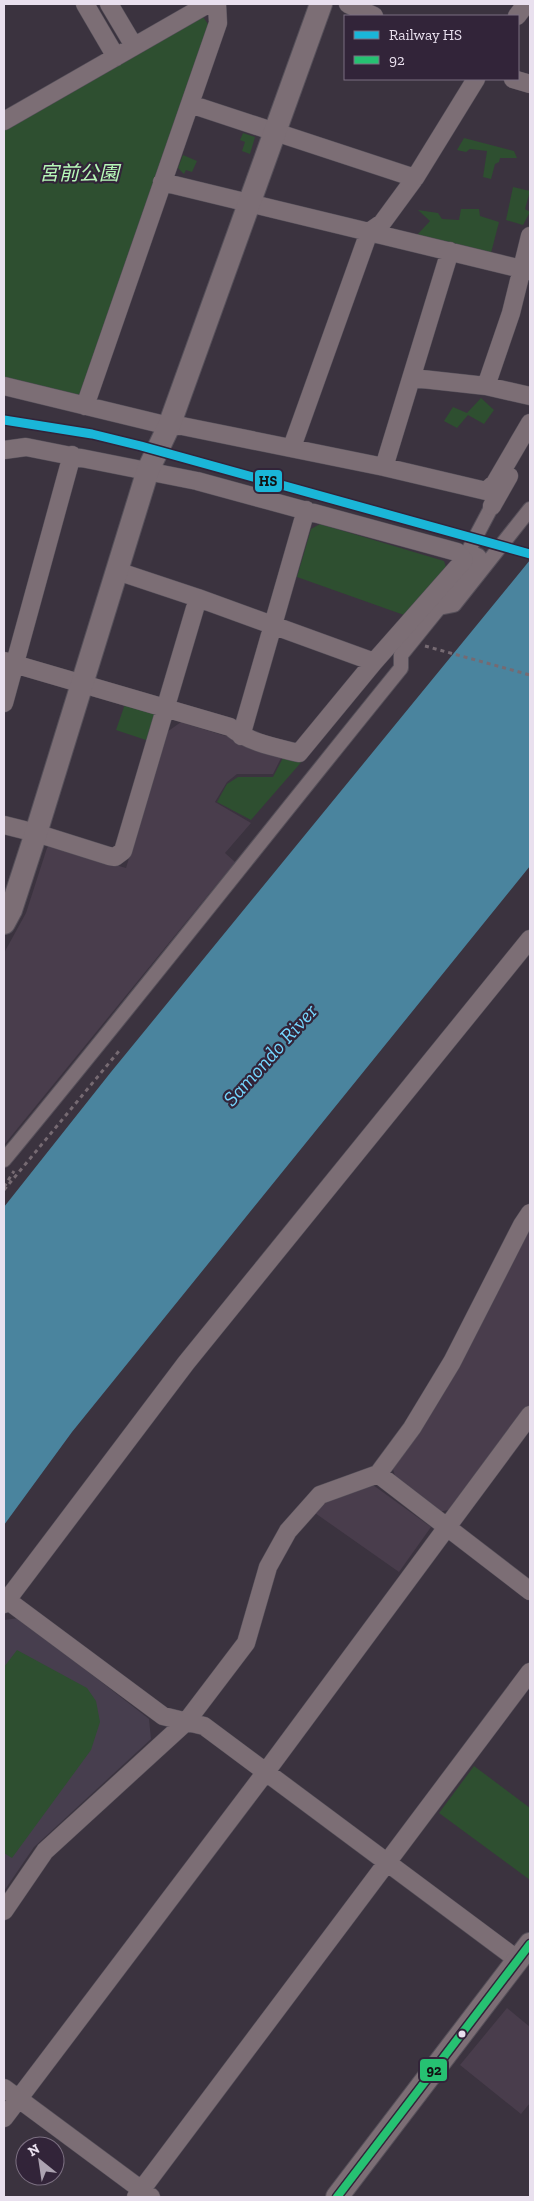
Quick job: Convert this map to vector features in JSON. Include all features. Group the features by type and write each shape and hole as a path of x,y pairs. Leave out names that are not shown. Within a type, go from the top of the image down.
{"street":[{"path":"85,4 116,57"},
{"path":"109,4 134,46"},
{"path":"4,121 208,4"},
{"path":"85,406 218,23 217,4"},
{"path":"4,922 11,910 36,833 148,470 169,426 321,4"},
{"path":"348,4 372,15"},
{"path":"519,15 526,4"},
{"path":"292,447 369,232 382,223 415,178 475,80"},
{"path":"517,80 530,84"},
{"path":"190,104 415,178"},
{"path":"162,182 526,270"},
{"path":"486,386 526,270 530,236"},
{"path":"384,467 413,378 450,251"},
{"path":"413,378 486,386 530,396"},
{"path":"4,386 169,426 182,426 292,447 486,491 494,483 530,423"},
{"path":"9,662 230,727 241,736 298,753 466,556 530,438"},
{"path":"4,450 26,447 148,470 306,510 466,556 479,556 402,656 401,668 240,866 112,1030 4,1160"},
{"path":"4,702 9,662 72,455"},
{"path":"241,736 306,510"},
{"path":"439,608 454,605 530,510"},
{"path":"117,570 374,662"},
{"path":"4,825 109,856 120,855 123,851 198,598"},
{"path":"337,2197 526,1958 387,1861 265,1773 204,1726 163,1716 5,1602 186,1363 530,939"},
{"path":"4,1911 45,1851 186,1722 246,1643 268,1567 288,1531 320,1495 378,1474 412,1428 452,1362 522,1225 530,1213"},
{"path":"4,2118 265,1773 530,1415"},
{"path":"378,1474 530,1591"},
{"path":"4,2088 143,2195 387,1861 530,1672"}],"path":[{"path":"422,645 530,675"},
{"path":"4,1190 119,1051"}],"shaded area":[{"path":"181,722 283,754 273,774 237,774 227,782 215,802 251,823 225,853 235,862 4,1145 4,953 26,913 47,848 49,846 126,868 167,732"},
{"path":"530,1227 530,1405 452,1509 439,1512 395,1476 392,1466"},
{"path":"373,1485 431,1527 399,1572 315,1513 327,1497"},
{"path":"19,1618 149,1719 151,1739 34,1847 4,1891 4,1620"},
{"path":"507,2008 530,2027 530,2103 521,2114 460,2065"}],"green space":[{"name":"宮前公園","path":"201,14 210,27 83,391 75,397 29,383 4,378 4,129"},
{"path":"243,133 255,137 250,154 242,151 245,142 240,140"},
{"path":"464,138 514,151 517,158 500,158 499,162 495,164 491,179 483,177 487,151 470,149 466,152 457,150"},
{"path":"183,155 197,161 192,172 186,170 184,174 178,168"},
{"path":"513,187 530,191 525,209 530,212 523,225 506,220"},
{"path":"461,209 479,209 480,216 499,222 491,253 417,235 430,221 418,210 438,213 442,219 459,220"},
{"path":"481,398 494,410 484,424 468,415 457,428 444,421 453,407 467,413"},
{"path":"320,524 444,561 446,567 404,615 297,577 311,529"},
{"path":"125,704 153,713 155,717 149,741 116,730"},
{"path":"285,754 304,759 251,820 217,802 227,784 238,777 273,777"},
{"path":"17,1650 87,1688 96,1701 100,1722 91,1750 12,1858 4,1853 4,1667"},
{"path":"474,1766 530,1808 530,1880 439,1813"}],"water":[{"name":"Samondo River","path":"530,560 530,866 72,1432 4,1525 4,1207 111,1072"}],"rail line":[{"name":"HS","path":"4,420 92,434 141,446 530,554"}],"transit line":[{"name":"92","path":"337,2197 530,1944"}]}
